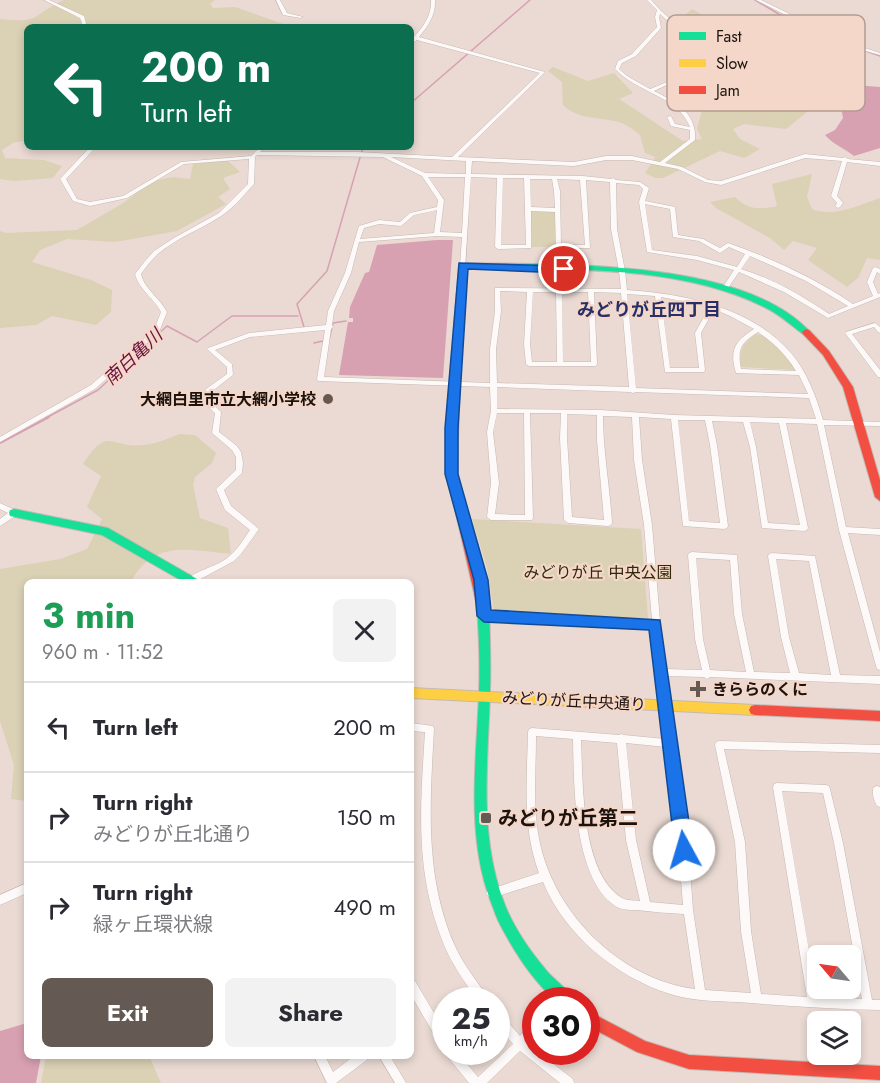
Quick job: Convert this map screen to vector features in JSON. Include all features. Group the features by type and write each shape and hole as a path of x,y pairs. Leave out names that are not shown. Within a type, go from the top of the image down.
{"street":[{"path":"46,0 82,17 83,24"},
{"path":"278,0 285,14 301,17"},
{"path":"433,0 434,7 416,38 543,72 453,159"},
{"path":"649,0 667,18"},
{"path":"758,0 788,15"},
{"path":"659,11 659,27 634,55 620,62 617,69 667,100"},
{"path":"865,49 880,54"},
{"path":"651,90 667,83"},
{"path":"662,163 693,138 693,129 687,113 684,111"},
{"path":"669,117 673,125 693,129"},
{"path":"90,150 63,179 75,200 90,204 125,197 183,163 254,155 384,155 574,164 613,157 662,163 680,168 707,181 721,183 805,156 877,163 880,157"},
{"path":"0,440 79,397 157,331 164,312 161,305 139,282 138,274 156,249 221,214 251,184 254,155 260,150"},
{"path":"384,155 424,175 583,178 613,180 644,186 642,202 649,251 701,258 738,269 789,290 828,316 878,296 870,282 875,269 880,272"},
{"path":"838,206 840,203 834,196 845,159"},
{"path":"469,160 466,176 452,474 481,580 484,616 478,830 491,894 501,919 514,941 551,987"},
{"path":"424,175 441,200 437,234"},
{"path":"500,177 496,222 498,247 529,247 527,178"},
{"path":"554,178 558,247 588,247 583,178"},
{"path":"613,180 614,229 622,272 633,391"},
{"path":"642,202 673,208 675,236 700,240 720,251 728,245 749,253 800,274 853,306"},
{"path":"441,208 412,214 401,224 379,222 361,227 348,273 331,311 320,379 494,387 811,396"},
{"path":"528,209 557,210"},
{"path":"357,241 437,234 463,235"},
{"path":"726,287 749,253"},
{"path":"463,266 671,274 726,287 779,312 812,338 839,370 848,387 880,497"},
{"path":"527,412 529,518 491,517 495,483 490,432 494,411 493,349 498,311 497,289 658,295 712,307 758,329 790,357 811,396 843,530 880,666"},
{"path":"530,291 527,345 529,364 594,364 591,292"},
{"path":"559,292 560,364"},
{"path":"658,295 667,370 702,370 698,333 712,307"},
{"path":"880,331 875,325 848,333 880,375"},
{"path":"194,579 206,569 226,563 235,556 255,529 228,508 220,489 239,471 240,454 232,443 215,433 218,412 205,401 208,392 230,375 230,366 210,349 249,335 330,327"},
{"path":"758,329 738,344 735,354 738,371 800,373"},
{"path":"494,411 600,412 708,419 880,424"},
{"path":"564,411 562,436 568,487 568,519 608,523 607,490 599,437 600,412"},
{"path":"635,415 648,525 660,672 667,706 682,829 688,910 701,994"},
{"path":"674,417 687,524 724,526 718,492 715,445 708,419"},
{"path":"746,419 753,447 765,526 804,528 782,420"},
{"path":"0,506 14,513 104,531 186,579"},
{"path":"0,523 14,513"},
{"path":"843,530 880,532"},
{"path":"707,675 699,639 692,555 734,557 738,614 751,675"},
{"path":"795,675 785,637 772,556 812,558 836,677"},
{"path":"484,616 655,624"},
{"path":"660,672 707,675 795,675 880,680"},
{"name":"みどりが丘中央通り","path":"414,693 880,716"},
{"path":"414,726 430,729 424,814 427,867 436,912 452,950 475,987"},
{"path":"670,743 532,732 534,834 545,876 562,910 593,944 624,966 663,987 701,994 757,999 880,1005"},
{"path":"577,735 579,811 595,873 615,900 622,904 688,910"},
{"path":"621,738 631,840 646,905"},
{"path":"757,999 746,931 740,842 719,745 880,748"},
{"path":"813,1003 777,787 826,789 837,831 853,937 868,1005"},
{"path":"880,791 877,790 880,803"},
{"path":"491,894 545,876"},
{"path":"0,900 24,889"},
{"path":"414,990 432,1020"},
{"path":"600,1025 642,1047 689,1062 880,1072"},
{"path":"510,1033 565,1082"},
{"path":"462,1065 477,1083 522,1042"},
{"path":"320,1059 331,1080 359,1059"},
{"path":"386,1059 401,1083"}],"green space":[{"path":"64,0 215,0 210,4 213,8 235,7 283,24 24,24 24,141 13,143 2,150 5,158 44,160 62,166 53,178 14,181 0,179 0,19 30,19"},
{"path":"692,9 703,15 685,15"},
{"path":"553,67 588,81 614,73 633,93 619,99 683,141 702,139 697,129 702,111 808,111 786,129 744,124 733,129 740,139 760,149 744,158 720,151 663,178 655,178 645,173 655,157 645,153 640,135 621,123 587,117 568,110 563,105 562,82 548,71"},
{"path":"227,160 240,172 223,178 230,189 218,197 226,204 177,231 115,242 67,239 40,250 32,262 91,280 112,290 111,312 96,325 52,316 36,325 0,328 0,231 6,233 77,230 125,202 152,181 173,177 190,179 193,164"},
{"path":"812,174 807,197 812,209 838,211 880,198 880,260 867,258 858,278 847,287 808,260 817,248 793,241 784,250 770,238 716,208 710,202 735,197 754,208 777,206 772,184"},
{"path":"531,211 555,211 555,247 532,247"},
{"path":"756,334 774,343 796,370 741,367 742,348"},
{"path":"180,434 195,435 216,453 212,463 195,477 193,485 200,518 228,528 231,554 187,550 161,553 140,568 133,579 24,579 24,801 11,799 14,765 0,721 0,569 60,559 87,549 102,519 87,507 101,476 83,464 105,441 132,445 162,441"},
{"name":"みどりが丘 中央公園","path":"472,519 641,529 648,618 494,612 487,568"},
{"path":"45,1059 150,1059 161,1083 41,1083"}],"shaded area":[{"path":"865,86 880,87 880,148 854,156 832,141 825,135 835,130 843,118 842,111 865,111"},
{"path":"453,240 443,378 339,375 348,322 353,322 353,318 349,318 350,307 365,273 369,272 377,245"},
{"path":"24,1024 24,1059 40,1059 36,1083 0,1083 0,1031"}],"waterway":[{"name":"南白亀川","path":"414,100 530,0"},
{"name":"南白亀川","path":"755,0 780,15"},
{"name":"南白亀川","path":"865,51 880,56"},
{"name":"南白亀川","path":"304,327 297,304 327,271 362,150"},
{"name":"南白亀川","path":"46,418 98,390 167,326 197,342 232,316 298,316"},
{"path":"329,340 333,323 346,321"},
{"path":"314,343 323,341"},
{"name":"南白亀川","path":"0,443 49,417"}],"traffic: fast":[{"path":"455,379 463,266 595,269 691,280 735,291 774,308 806,332"},
{"path":"14,513 104,531 188,579"},
{"path":"483,606 485,650 480,782 481,825 487,867 500,908 521,948 551,987"}],"traffic: slow":[{"path":"414,693 755,710"}],"traffic: jam":[{"path":"806,332 826,353 848,387 880,497"},
{"path":"455,379 452,474 483,606"},
{"path":"755,710 880,716"},
{"path":"600,1024 642,1047 689,1062 880,1073"}],"place":[{"name":"大網白里市立大網小学校","path":"328,399"},
{"name":"きららのくに","path":"698,689"},
{"name":"みどりが丘第二","path":"486,818"}],"district":[{"name":"みどりが丘四丁目","path":"649,310"}],"route":[{"path":"564,269 463,266 451,450 456,497 481,580 484,616 655,624 684,850"}]}
